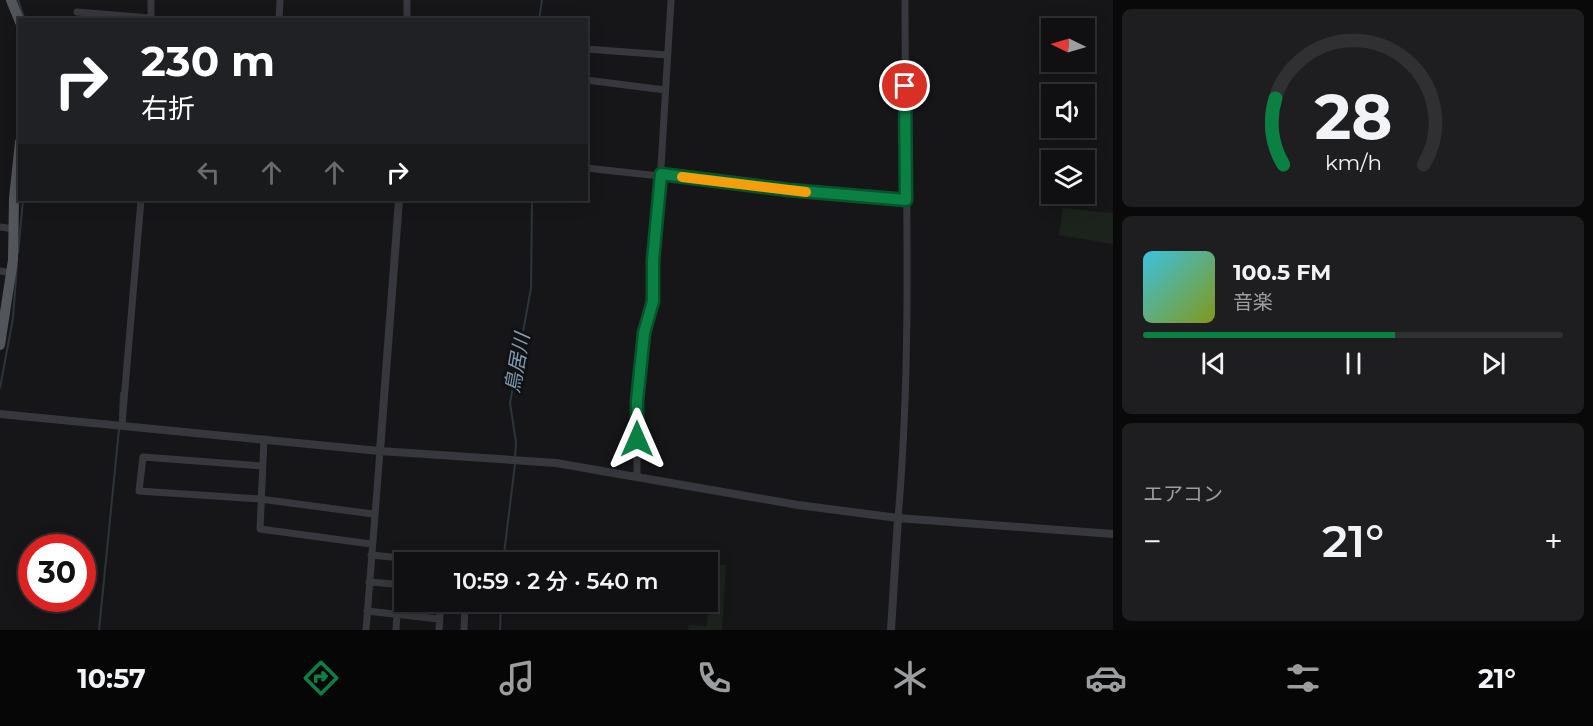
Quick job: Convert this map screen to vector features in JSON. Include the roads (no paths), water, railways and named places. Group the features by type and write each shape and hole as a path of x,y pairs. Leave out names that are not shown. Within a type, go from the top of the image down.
{"main road":[{"path":"11,0 18,18"},
{"path":"0,345 3,304 12,273 14,198 18,161"}],"street":[{"path":"151,18 152,0"},
{"path":"279,18 280,0"},
{"path":"406,18 407,0"},
{"path":"638,477 637,401 644,333 653,301 653,260 661,174 671,0"},
{"path":"891,630 904,448 907,328 905,0"},
{"path":"77,12 140,18"},
{"path":"588,48 667,55"},
{"path":"588,80 665,90"},
{"path":"588,168 906,200"},
{"path":"122,424 141,201"},
{"path":"366,630 373,514 399,201"},
{"path":"0,227 14,228"},
{"path":"0,271 12,273"},
{"path":"0,414 122,424 380,451 556,463 798,505 898,518 1113,534"},
{"path":"264,440 260,529 371,544"},
{"path":"262,466 142,457 139,491 260,500 373,514"},
{"path":"371,555 394,557"},
{"path":"369,582 394,584"},
{"path":"367,611 439,619"},
{"path":"439,630 440,612"},
{"path":"464,630 465,612"},
{"path":"396,630 397,614"}],"waterway":[{"path":"18,0 24,18"},
{"name":"鳥居川","path":"539,18 542,0"},
{"path":"18,253 23,201"},
{"name":"鳥居川","path":"515,458 516,442 510,403 531,288 532,201"},
{"path":"0,388 13,318 17,265"},
{"path":"120,415 121,393"},
{"path":"99,630 119,429"},
{"name":"鳥居川","path":"504,552 515,464"},
{"name":"鳥居川","path":"500,630 501,612"}]}
